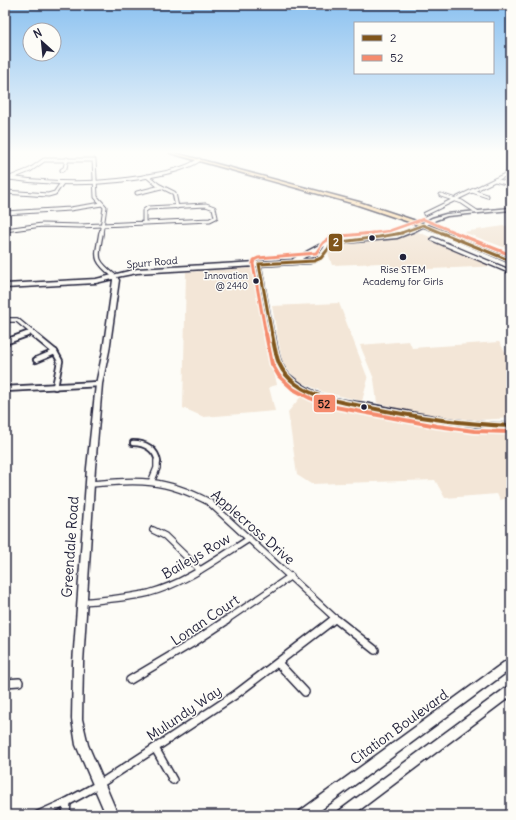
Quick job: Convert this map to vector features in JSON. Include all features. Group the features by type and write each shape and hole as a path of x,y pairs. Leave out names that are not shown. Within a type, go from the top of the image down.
{"main road":[{"path":"314,191 357,203 423,225 511,261"}],"street":[{"path":"5,192 48,195 56,191"},
{"path":"96,191 96,197 105,207 97,252 98,262 114,276"},
{"path":"137,193 144,191"},
{"path":"170,191 174,193 177,207"},
{"path":"425,214 471,191"},
{"path":"473,191 487,196"},
{"path":"441,195 455,199 471,207 477,212"},
{"path":"5,213 70,209 102,204"},
{"path":"5,234 6,230 42,225 144,223 210,220 216,217 214,208 210,206 148,208 144,211 144,223"},
{"name":"Spurr Road","path":"277,263 299,259 328,243 395,237 454,214 511,209"},
{"path":"432,239 511,272"},
{"name":"Spurr Road","path":"5,286 87,282 137,271 314,260 324,256 326,249 330,245 349,241"},
{"path":"258,264 277,361 282,372 289,378 314,394 343,402 407,415 480,426 511,426"},
{"name":"Greendale Road","path":"112,815 82,745 77,719 78,663 90,484 99,384 112,315 116,280 114,276"},
{"path":"5,320 17,320 55,352 60,361 56,387"},
{"path":"5,342 32,332"},
{"path":"36,360 55,352"},
{"path":"5,389 99,384"},
{"path":"133,443 143,443 152,448 156,454 158,460 157,468 152,480"},
{"name":"Applecross Drive","path":"90,484 152,480 176,486 209,502 335,618 375,650"},
{"path":"153,530 165,536 200,570"},
{"name":"Baileys Row","path":"82,602 157,591 180,582 249,539"},
{"name":"Lonan Court","path":"130,680 194,642 291,576"},
{"name":"Mulundy Way","path":"38,815 67,802 98,785 235,695 335,618"},
{"path":"278,663 305,692"},
{"name":"Citation Boulevard","path":"304,815 511,663"},
{"path":"5,683 20,682"},
{"path":"343,815 511,690"},
{"path":"155,748 173,780"},
{"path":"66,815 67,802"}],"shaded area":[{"path":"511,225 511,250 463,232"},
{"name":"Rise STEM Academy for Girls","path":"416,231 499,266 385,271 381,263 332,265 327,250 332,245 342,242 394,238"},
{"path":"253,268 277,385 269,387 275,411 204,417 183,408 186,272"},
{"path":"339,303 368,379 362,401 323,392 299,381 286,368 282,360 272,306"},
{"path":"409,341 412,348 499,342 511,360 511,418 478,420 449,418 413,412 377,403 374,379 360,345"},
{"path":"304,393 323,402 411,422 465,430 511,429 511,497 500,500 497,494 445,498 435,480 311,484 297,475 288,412"}],"transit line":[{"name":"52","path":"511,255 423,219 389,231 331,237 323,243 316,253 258,258 254,260 253,264 272,364 279,376 293,389 330,406 437,426 474,431 511,432"},
{"name":"2","path":"511,261 423,225 412,230 390,236 333,243 321,258 314,261 259,264 277,361 284,372 296,384 312,393 332,400 421,418 511,426"}],"place":[{"name":"Rise STEM Academy for Girls","path":"403,257"},
{"name":"Innovation @ 2440","path":"256,281"}]}
